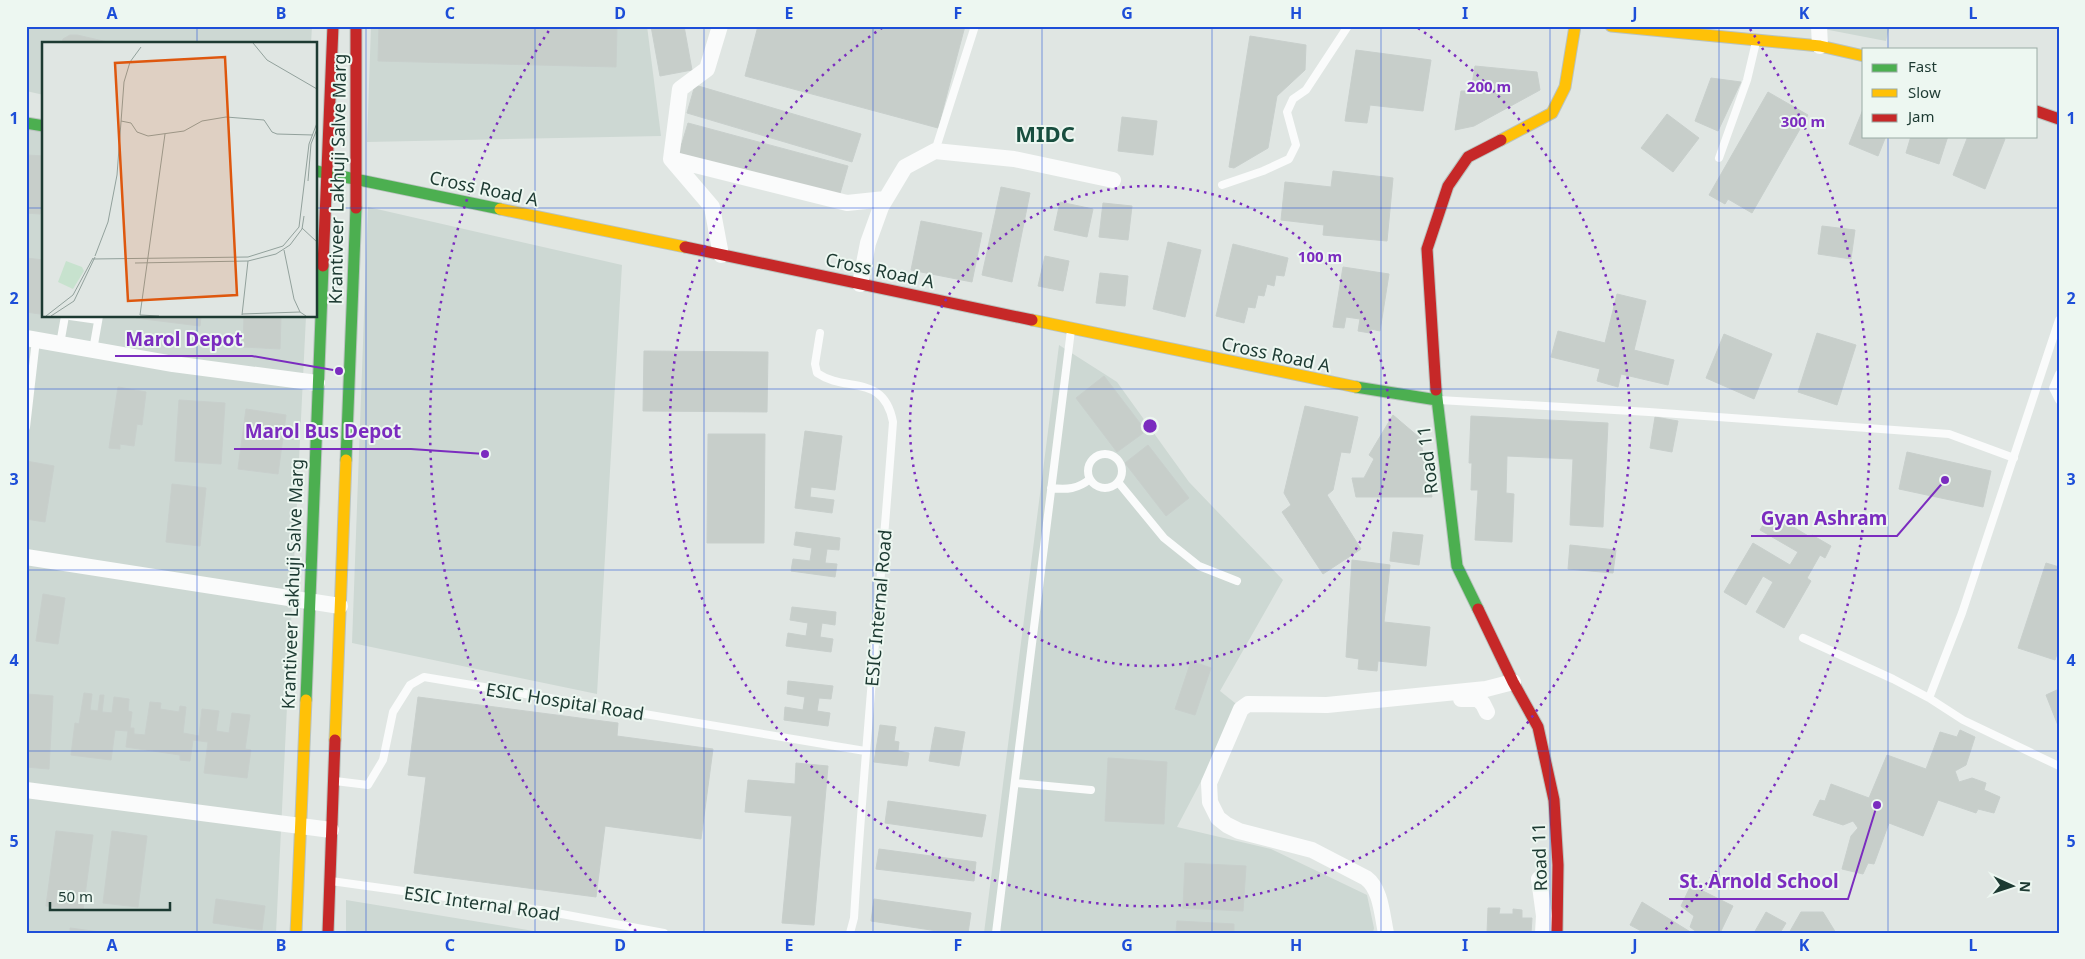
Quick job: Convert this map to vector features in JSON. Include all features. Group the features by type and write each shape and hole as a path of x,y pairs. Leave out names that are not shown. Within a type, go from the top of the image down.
{"street":[{"name":"Krantiveer Lakhuji Salve Marg","path":"296,933 317,383 322,172 333,26"},
{"name":"Krantiveer Lakhuji Salve Marg","path":"328,933 357,180 356,26"},
{"path":"720,26 707,69 680,89 671,159 712,206 721,255"},
{"name":"Road 11","path":"1557,933 1558,865 1554,800 1538,727 1513,682 1457,566 1437,400 1427,249 1448,186 1468,157 1552,113 1565,87 1575,26"},
{"path":"1611,26 1820,46 1862,56"},
{"path":"1819,26 1820,46"},
{"path":"2038,112 2059,119"},
{"path":"26,123 42,126"},
{"path":"860,284 868,243 885,200 905,167 936,152 1014,159 1113,180"},
{"path":"671,159 847,203 885,200"},
{"name":"Cross Road A","path":"322,172 1325,382 1437,400"},
{"path":"31,339 173,364 317,383"},
{"path":"26,557 340,606"},
{"path":"1386,933 1373,883 1366,878 1312,850 1239,831 1218,818 1210,802 1211,778 1242,707 1248,704 1325,705 1486,690 1513,682"},
{"path":"1325,705 1326,712 1334,713 1474,698 1481,700 1487,712"},
{"path":"26,790 331,830"},
{"path":"1539,879 1544,916 1542,933"}],"lane":[{"path":"936,152 975,26"},
{"path":"1222,185 1263,171 1289,159 1296,145 1287,112 1293,99 1306,90 1348,26"},
{"path":"1719,158 1747,80 1756,40"},
{"path":"60,344 65,318"},
{"path":"94,350 99,318"},
{"path":"1929,698 1962,613 2059,320"},
{"path":"996,933 1071,328"},
{"name":"ESIC Internal Road","path":"820,333 815,364 817,373 826,380 858,384 871,390 883,399 890,408 892,422 880,598 865,751 854,918 850,933"},
{"path":"26,427 31,339"},
{"path":"2059,374 2053,388 2059,400"},
{"path":"1437,400 1649,412 1949,434 2014,458"},
{"path":"1103,454 1114,456 1121,465 1122,471 1118,482 1114,485 1103,488 1090,479 1088,468 1093,459 1103,454"},
{"path":"1051,488 1065,490 1077,487 1090,479"},
{"path":"1118,482 1164,538 1199,566 1236,581"},
{"path":"1804,638 1893,679 1929,698 1963,720 2059,766"},
{"name":"ESIC Hospital Road","path":"333,781 368,785 383,760 393,712 410,685 424,677 865,751"},
{"path":"1015,783 1091,790"},
{"name":"ESIC Internal Road","path":"329,881 540,910 664,933"}],"shaded area":[{"path":"26,26 312,26 311,42 42,42 42,95 26,91"},
{"path":"371,26 647,26 661,136 367,142"},
{"path":"1808,26 1890,26 1886,41"},
{"path":"26,124 42,127 42,318 306,318 276,933 26,933"},
{"path":"368,207 622,265 597,694 352,643"},
{"path":"1059,345 1117,382 1189,482 1283,580 1220,691 1240,707 1177,827 1271,849 1367,895 1374,928 1373,933 984,933"},
{"path":"346,900 546,933 346,933"}],"building":[{"path":"379,26 617,26 616,67 378,61"},
{"path":"651,26 684,26 692,70 660,76"},
{"path":"758,26 965,26 938,128 745,76"},
{"path":"70,35 77,35 107,42 62,42 63,39"},
{"path":"1250,36 1306,45 1305,70 1277,96 1268,148 1234,168 1229,167"},
{"path":"1356,50 1431,60 1423,111 1370,105 1367,123 1345,121"},
{"path":"1475,66 1537,72 1540,90 1474,126 1455,130 1461,91 1471,91"},
{"path":"1711,78 1741,82 1718,131 1695,121"},
{"path":"695,85 861,134 852,162 687,113"},
{"path":"1768,92 1808,115 1752,213 1728,199 1725,204 1709,195"},
{"path":"1862,112 1862,138 1885,138 1878,156 1849,144"},
{"path":"1667,114 1699,138 1673,172 1641,148"},
{"path":"1122,117 1157,121 1153,155 1118,151"},
{"path":"688,123 848,166 839,197 679,153"},
{"path":"1910,138 1947,138 1939,164 1906,153"},
{"path":"1967,138 2005,139 1985,189 1953,175"},
{"path":"26,155 42,156 40,214 26,213"},
{"path":"1333,171 1393,178 1387,241 1323,235 1324,225 1281,220 1285,182 1331,187"},
{"path":"1001,187 1030,193 1012,282 982,275"},
{"path":"1060,202 1093,209 1087,237 1054,230"},
{"path":"1103,203 1132,206 1128,240 1099,237"},
{"path":"921,221 982,233 972,282 911,270"},
{"path":"1822,226 1855,230 1851,259 1818,254"},
{"path":"1168,242 1201,250 1185,317 1153,309"},
{"path":"1233,244 1288,258 1284,276 1276,275 1274,286 1267,284 1264,296 1258,295 1255,308 1248,307 1244,323 1216,316"},
{"path":"1045,256 1069,261 1063,291 1038,286"},
{"path":"26,258 42,260 40,314 26,312"},
{"path":"1343,267 1389,274 1380,331 1371,329 1370,333 1358,331 1360,319 1346,317 1344,328 1333,327"},
{"path":"1100,273 1128,276 1125,306 1096,303"},
{"path":"1617,294 1646,301 1634,350 1674,360 1668,385 1621,374 1618,387 1597,381 1600,369 1551,357 1558,331 1605,343"},
{"path":"136,318 201,318 200,326"},
{"path":"244,318 281,318 280,349 243,347"},
{"path":"1817,333 1856,345 1837,405 1798,392"},
{"path":"1724,334 1772,354 1754,399 1706,378"},
{"path":"644,351 768,352 767,412 643,411"},
{"path":"1104,376 1146,431 1117,452 1076,398"},
{"path":"118,387 146,392 142,425 137,424 134,446 120,444 120,449 109,448"},
{"path":"179,400 225,403 221,464 175,461"},
{"path":"1305,406 1358,417 1350,453 1341,452 1333,490 1327,495 1361,549 1323,574 1282,512 1291,505 1284,493"},
{"path":"246,409 286,415 278,474 238,469"},
{"path":"1393,415 1420,438 1432,497 1356,497 1352,478 1364,478 1374,459 1369,455"},
{"path":"1471,416 1608,423 1603,527 1570,525 1573,459 1507,456 1506,493 1514,494 1512,542 1475,540 1478,490 1471,490 1472,463 1469,463"},
{"path":"1655,417 1678,421 1672,452 1650,448"},
{"path":"805,431 842,436 835,490 811,487 810,497 834,500 832,513 795,508"},
{"path":"708,434 765,434 764,543 707,543"},
{"path":"1148,445 1189,498 1166,516 1125,463"},
{"path":"1907,452 1991,471 1983,507 1899,489"},
{"path":"26,461 54,466 45,522 26,519"},
{"path":"172,484 206,488 200,546 166,542"},
{"path":"1770,513 1810,537 1812,535 1831,546 1825,558 1820,555 1807,578 1811,581 1784,628 1756,612 1773,582 1763,576 1746,605 1724,592 1753,543 1790,565 1798,552 1760,530"},
{"path":"796,532 840,538 839,550 827,549 825,563 837,564 835,577 791,571 793,559 810,561 812,548 794,545"},
{"path":"1393,532 1423,535 1419,565 1390,561"},
{"path":"1570,545 1616,550 1613,573 1568,569"},
{"path":"1352,560 1390,565 1384,622 1430,627 1426,666 1378,661 1377,671 1358,669 1359,659 1346,657"},
{"path":"2046,563 2059,567 2059,648 2055,660 2018,648"},
{"path":"43,594 65,598 58,644 36,641"},
{"path":"792,607 836,612 835,625 822,623 820,637 833,639 831,652 786,646 788,633 806,636 808,623 790,620"},
{"path":"1191,661 1211,668 1195,715 1175,709"},
{"path":"788,681 833,686 831,699 819,698 817,711 830,713 828,726 784,720 785,707 803,710 805,697 787,694"},
{"path":"2059,689 2059,728 2046,695"},
{"path":"84,693 92,694 90,710 98,711 100,695 104,695 102,712 112,713 114,697 129,699 128,711 132,712 130,728 134,728 134,734 145,735 150,702 161,703 160,709 179,712 180,706 186,707 183,733 199,736 202,709 219,711 216,731 229,733 232,713 250,715 245,749 251,750 247,778 204,773 208,742 193,740 190,761 180,760 180,755 126,747 128,731 115,730 111,760 71,755 75,723 79,724"},
{"path":"26,694 53,696 49,769 26,767"},
{"path":"418,697 618,723 617,736 713,749 701,839 605,826 596,897 414,873 426,777 408,775"},
{"path":"880,725 896,727 894,741 899,742 898,751 909,753 907,766 874,762"},
{"path":"935,727 965,732 959,766 929,761"},
{"path":"1960,730 1975,737 1966,765 1955,771 1959,782 1972,778 1986,783 1984,790 2000,797 1994,813 1978,809 1976,813 1938,800 1923,836 1889,823 1874,864 1868,863 1863,874 1842,869 1851,836 1858,828 1853,821 1843,825 1813,815 1820,800 1825,801 1831,784 1869,798 1887,755 1926,769 1940,732 1957,737"},
{"path":"1108,758 1167,762 1164,824 1105,821"},
{"path":"796,763 828,766 814,925 782,923 792,816 745,812 748,780 795,784"},
{"path":"888,801 986,815 982,837 885,823"},
{"path":"56,831 93,835 83,910 46,906"},
{"path":"112,831 147,836 138,907 103,903"},
{"path":"879,849 976,862 974,881 876,869"},
{"path":"1185,863 1246,866 1243,911 1183,908"},
{"path":"1691,885 1733,906 1720,933 1698,933 1690,927 1694,916 1681,906"},
{"path":"216,899 265,906 262,930 213,923"},
{"path":"874,899 971,913 968,933 951,933 871,921"},
{"path":"1642,902 1692,933 1645,933 1630,925"},
{"path":"1488,908 1500,908 1499,914 1513,914 1513,909 1522,910 1522,918 1532,918 1531,933 1487,933"},
{"path":"1766,912 1786,923 1780,933 1754,933"},
{"path":"1801,912 1823,912 1836,933 1789,933"},
{"path":"1177,921 1234,924 1234,933 1176,933"},
{"path":"70,928 107,933 70,933"}],"traffic: fast":[{"path":"26,123 42,126"},
{"path":"318,171 500,209"},
{"path":"346,460 356,208"},
{"path":"306,700 323,266"},
{"path":"1356,387 1437,400"},
{"path":"1436,390 1457,566 1478,609"}],"traffic: slow":[{"path":"1501,140 1552,113 1565,87 1575,26"},
{"path":"1611,26 1820,46 1862,56"},
{"path":"500,209 685,247"},
{"path":"1032,320 1356,387"},
{"path":"335,740 346,460"},
{"path":"296,933 306,700"}],"traffic: jam":[{"path":"323,266 333,26"},
{"path":"356,26 356,208"},
{"path":"2038,112 2059,119"},
{"path":"1436,390 1427,249 1448,186 1468,157 1501,140"},
{"path":"685,247 1032,320"},
{"path":"1478,609 1513,682 1538,727 1554,800 1558,865 1557,933"},
{"path":"328,933 335,740"}],"place":[{"name":"Marol Depot","path":"339,371"},
{"name":"Marol Bus Depot","path":"485,454"},
{"name":"Gyan Ashram","path":"1945,480"},
{"name":"St. Arnold School","path":"1877,805"}],"district":[{"name":"MIDC","path":"1045,133"}]}
